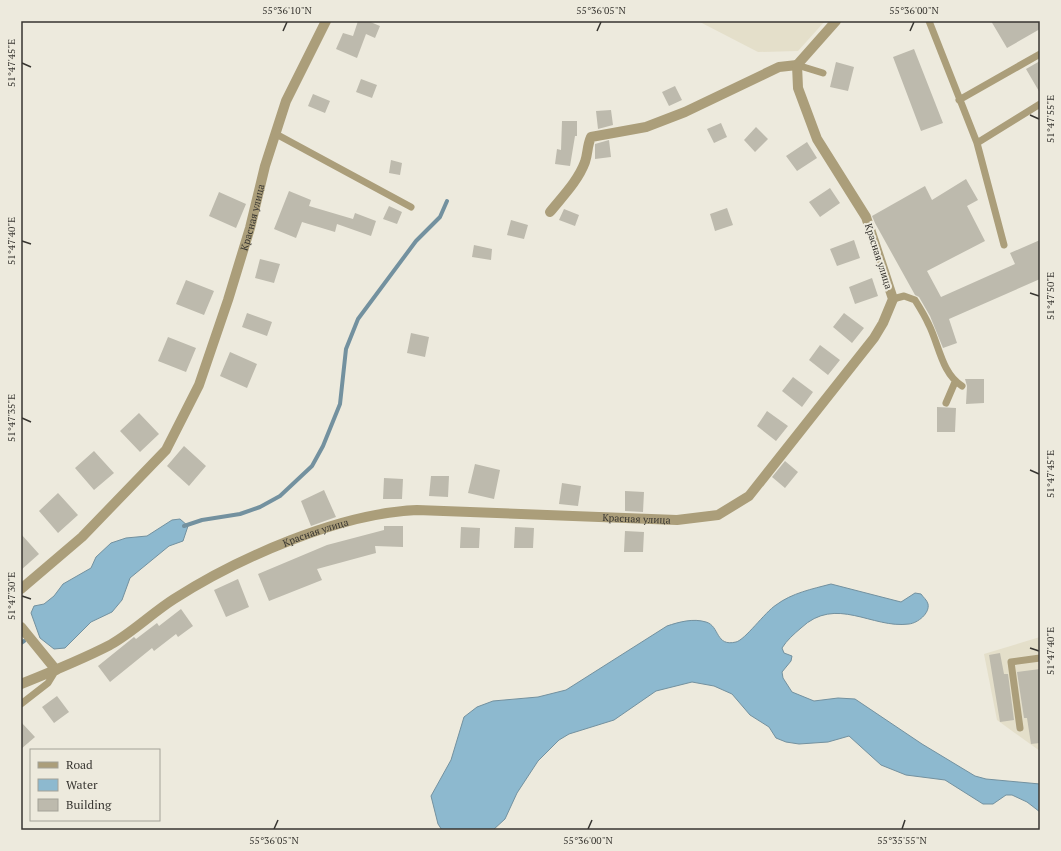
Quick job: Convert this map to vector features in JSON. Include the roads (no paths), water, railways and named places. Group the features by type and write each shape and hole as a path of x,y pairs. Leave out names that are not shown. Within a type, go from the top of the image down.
{"street":[{"name":"Красная улица","path":"21,589 82,537 166,450 199,385 250,228 265,166 286,101 326,21"},
{"path":"550,212 573,182 585,161 586,147 591,137 646,127 684,112 779,67 797,65 833,24"},
{"name":"Красная улица","path":"21,684 56,670 111,644 174,599 244,559 323,529 393,511 526,513 677,520 718,515 749,496 874,338 883,323 893,299 866,217 817,139 798,88 797,65"},
{"path":"21,626 56,670"}],"lane":[{"path":"929,21 977,143 1004,245"},
{"path":"959,100 1040,54"},
{"path":"797,65 823,73"},
{"path":"977,143 1040,104"},
{"path":"276,134 411,206"},
{"path":"893,299 904,296 916,300 930,325 942,361 955,382 962,386"},
{"path":"946,403 955,382"},
{"path":"1020,728 1012,662 1040,658"},
{"path":"21,704 48,683 56,670"}],"water":[{"path":"180,519 188,526 183,541 169,546 130,578 122,600 112,612 91,622 65,648 54,649 40,638 31,613 34,606 44,604 54,596 63,584 91,568 96,557 111,543 126,538 147,536 172,520"},
{"path":"831,584 901,602 915,593 921,594 927,601 927,611 923,617 916,622 909,624 881,622 841,614 827,614 814,619 793,635 782,648 784,653 792,656 791,661 782,672 783,678 792,692 814,701 838,698 855,699 922,744 975,776 986,779 1040,784 1040,812 1027,802 1012,795 1006,795 993,804 983,804 945,780 906,775 881,765 849,736 828,742 799,744 786,742 776,738 769,727 750,715 732,694 714,686 692,682 656,691 614,720 569,734 559,740 538,761 517,793 505,819 493,830 442,830 438,824 431,796 451,760 464,717 477,707 493,701 538,697 566,690 667,626 676,623 691,620 706,622 714,628 724,642 736,642 740,640 771,609 782,601 802,592"}],"waterway":[{"path":"184,526 202,520 240,514 260,507 280,496 312,466 323,446 340,404 346,349 358,319 416,241 440,217 447,201"}]}
